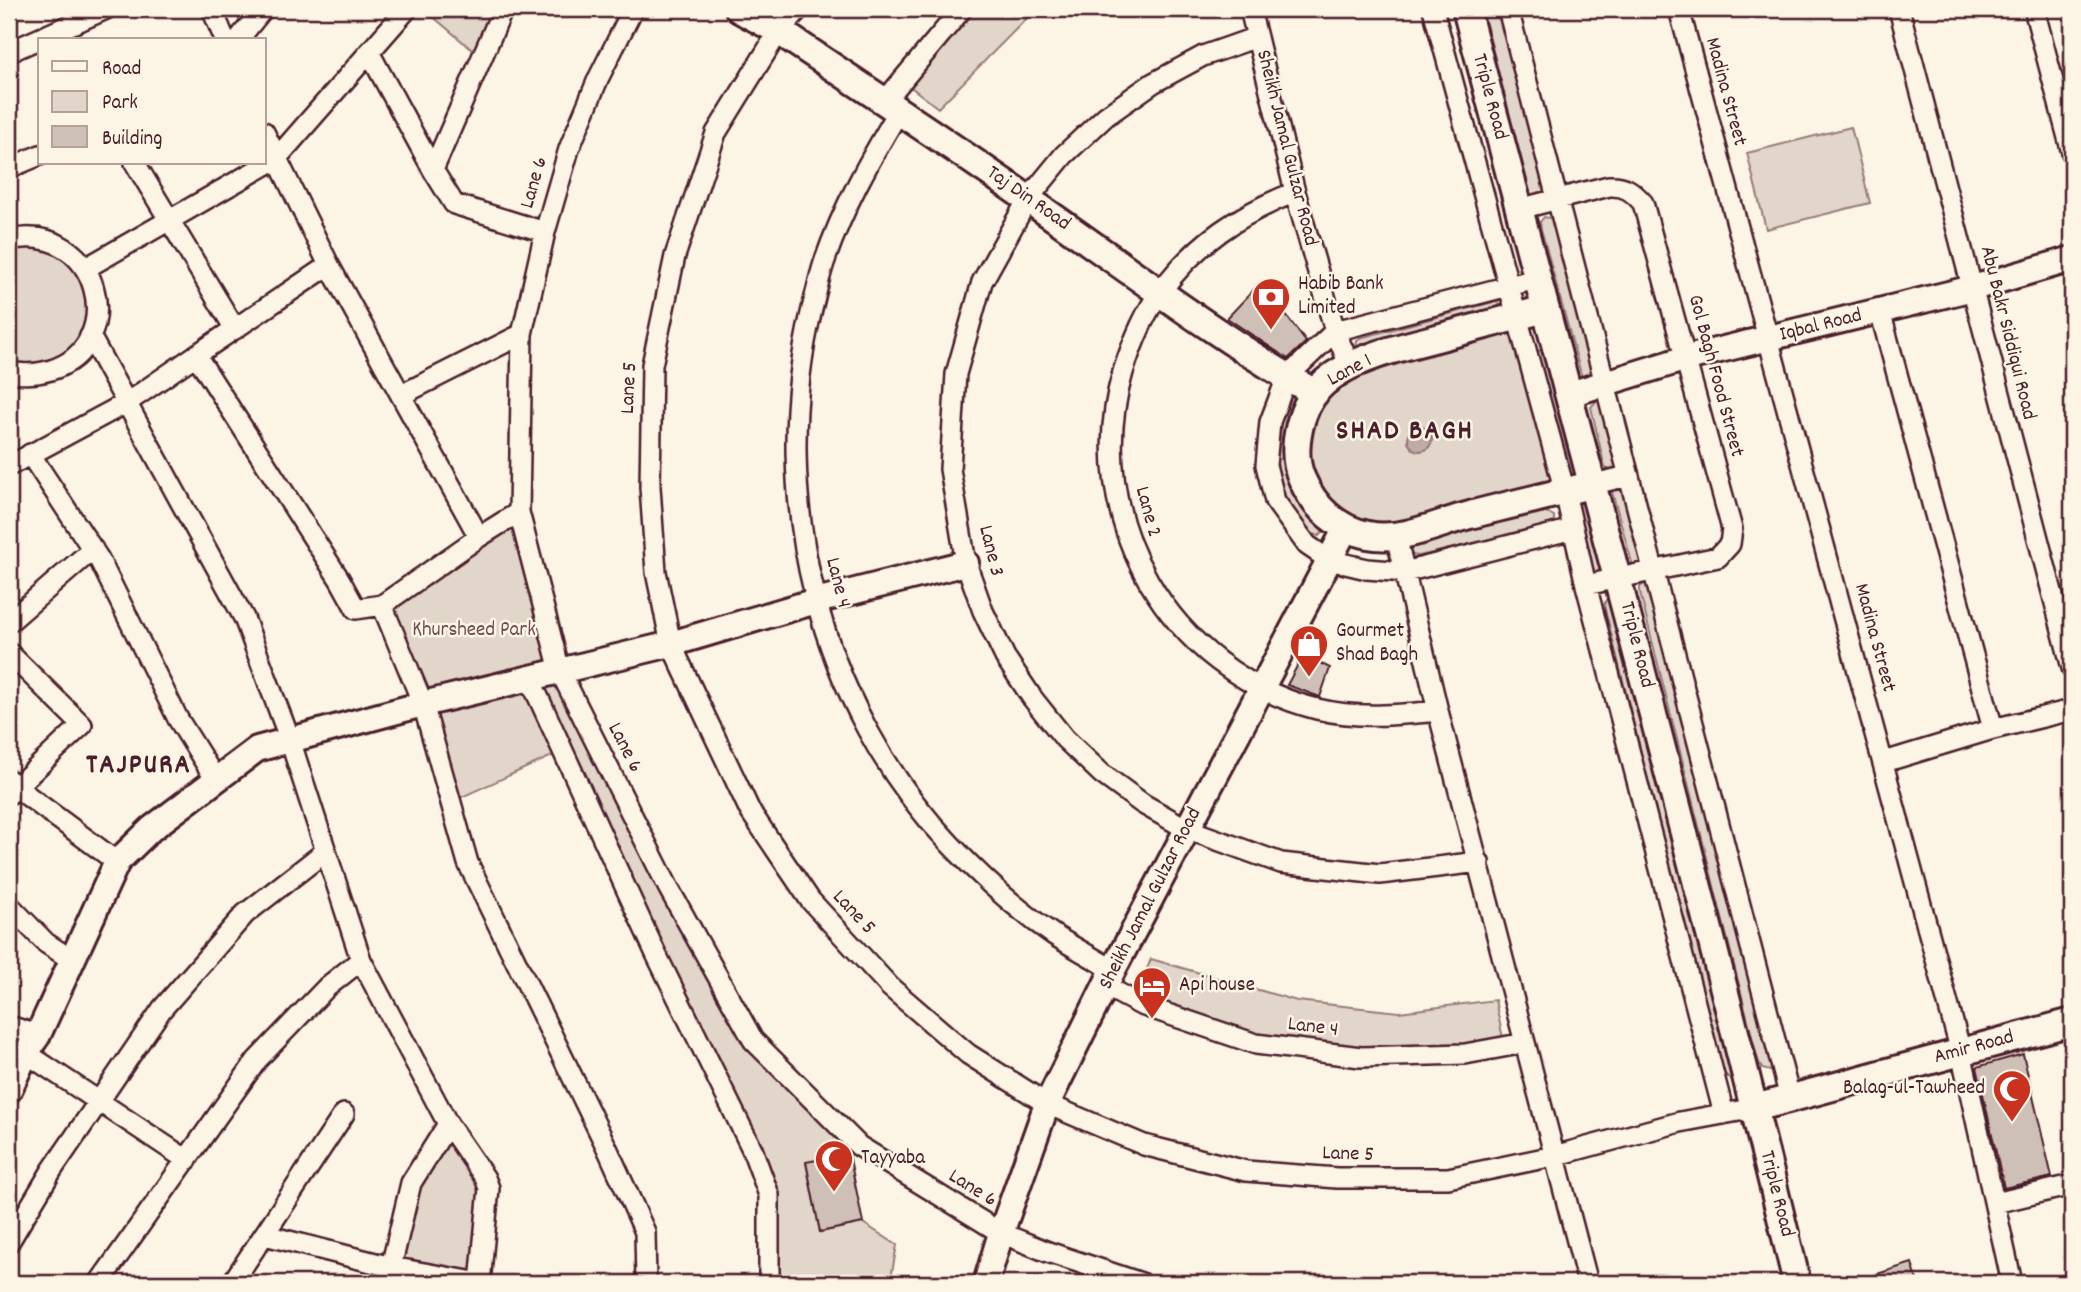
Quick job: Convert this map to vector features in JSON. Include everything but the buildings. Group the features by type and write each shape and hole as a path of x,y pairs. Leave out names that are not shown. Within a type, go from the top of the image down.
{"main road":[{"name":"Taj Din Road","path":"739,9 779,31 1028,199 1160,293 1315,393"},
{"name":"Triple Road","path":"1466,9 1536,279 1594,484 1755,1108 1797,1283"},
{"name":"Lane 1","path":"1545,309 1398,349 1350,366 1325,381 1315,393 1297,430 1296,455 1300,477 1312,499 1327,515 1346,528 1368,535 1396,536 1471,514 1594,484"},
{"name":"Amir Road","path":"1755,1108 2072,1022"}],"street":[{"path":"41,38 106,9"},
{"path":"212,9 224,38"},
{"path":"240,38 263,9"},
{"path":"86,268 276,159 407,9"},
{"path":"433,170 503,9"},
{"name":"Lane 6","path":"633,9 598,79 569,149 545,232 522,334 519,512 560,671 669,889 754,1040 859,1146 1001,1233 1141,1283"},
{"name":"Lane 5","path":"799,9 779,31 716,133 675,256 652,366 650,487 656,572 671,643 750,811 810,900 890,986 958,1045 1047,1104 1144,1145 1246,1171 1337,1178 1448,1178 1554,1156 1681,1122 1755,1108"},
{"name":"Lane 4","path":"962,9 891,106 828,253 803,347 795,432 799,505 816,601 838,667 868,730 905,789 949,843 999,892 1141,1005 1256,1044 1361,1057 1465,1054 1525,1043"},
{"name":"Sheikh Jamal Gulzar Road","path":"1250,9 1295,192 1335,331 1350,366"},
{"path":"1433,9 1565,492 1586,585 1724,1114"},
{"path":"1508,9 1651,570 1790,1098"},
{"name":"Madina Street","path":"1679,9 1961,1052 2012,1283"},
{"name":"Abu Bakr Siddiqui Road","path":"1899,9 2072,668"},
{"path":"2034,9 2067,109 2072,153"},
{"name":"Lane 3","path":"1257,37 1203,56 1153,83 1106,116 1064,155 1028,199 982,282 956,374 950,469 966,563 983,611 1005,657 1033,699 1065,739 1102,774 1143,804 1187,829 1281,863 1380,874 1479,862"},
{"path":"9,52 38,39"},
{"path":"369,51 454,204 545,232"},
{"path":"266,136 329,265 479,537"},
{"path":"9,168 38,156"},
{"path":"136,164 235,329"},
{"name":"Gol Bagh Food Street","path":"1519,209 1609,186 1622,186 1632,191 1643,203 1732,529 1730,544 1718,557 1586,585"},
{"name":"Lane 2","path":"1295,192 1256,208 1219,231 1187,260 1160,293 1132,343 1116,398 1111,456 1120,513 1140,568 1171,616 1212,657 1260,688 1318,709 1378,717 1438,710"},
{"path":"9,240 26,236 49,239 70,250 86,268 95,289 97,313 90,336 78,354 60,367 39,373 9,371"},
{"name":"Iqbal Road","path":"1570,394 1687,358 1973,288 2072,259"},
{"path":"9,466 128,402 329,265"},
{"path":"1536,279 1335,331 1287,377 1270,422 1266,465 1275,501 1307,545 1329,561 1367,569 1405,572 1573,529"},
{"path":"1880,311 1993,729"},
{"path":"401,396 522,334"},
{"path":"90,336 244,618 290,740 361,960 448,1124 489,1188 480,1283 391,1268 265,1235"},
{"path":"196,355 340,579 356,609 382,605 519,512"},
{"path":"30,454 93,549 178,719 216,780"},
{"path":"1594,484 1628,475"},
{"name":"Sheikh Jamal Gulzar Road","path":"986,1283 1047,1104 1109,978 1346,528"},
{"path":"1396,536 1438,710 1588,1283"},
{"path":"9,622 93,549"},
{"path":"9,1090 117,863 150,829 257,749 423,704 671,643 816,601 966,563"},
{"path":"382,605 423,704 468,863 645,1232 646,1283"},
{"path":"9,653 82,725 12,787 117,863"},
{"path":"530,679 656,954 752,1149 769,1195 769,1283"},
{"path":"1884,762 1993,729 2072,710"},
{"path":"9,1242 52,1170 162,1009 245,914 326,851"},
{"path":"9,905 46,943 72,960"},
{"path":"99,1283 257,1060 327,987 361,960"},
{"path":"9,1026 99,1101 187,1160"},
{"path":"232,1283 344,1114"},
{"path":"391,1268 411,1183 448,1124"},
{"path":"1995,1203 2072,1185"}],"green space":[{"path":"424,9 503,9 482,58"},
{"path":"970,9 1036,9 938,108 907,84"},
{"path":"1482,9 1502,9 1549,195 1531,196"},
{"path":"1851,127 1870,203 1766,229 1747,153"},
{"path":"1544,217 1555,219 1598,377 1583,381 1541,229 1540,222"},
{"path":"49,239 95,289 78,354 9,371 9,240"},
{"path":"1497,301 1502,309 1358,349 1356,347 1360,338"},
{"path":"1514,330 1558,486 1407,524 1366,524 1340,511 1320,490 1309,464 1311,416 1345,374"},
{"path":"1545,348 1579,471 1576,476 1568,476 1536,352"},
{"path":"1597,400 1602,401 1618,464 1612,470 1606,469 1604,464 1591,407"},
{"path":"1283,409 1294,410 1324,527 1319,536 1310,532 1303,524 1289,504 1277,479 1274,453"},
{"path":"1622,483 1645,563 1633,566 1612,492 1612,488"},
{"path":"1584,498 1609,570 1596,577 1592,573 1575,500"},
{"name":"Khursheed Park","path":"519,512 560,671 753,1040 859,1146 849,1154 806,1163 820,1232 863,1223 897,1245 890,1283 769,1283 769,1195 563,751 451,802 382,605"},
{"path":"1546,512 1554,516 1554,523 1550,526 1419,556 1412,555 1409,547 1415,542"},
{"path":"1648,584 1773,1068 1770,1071 1762,1069 1758,1060 1640,593 1640,587"},
{"path":"1610,598 1734,1078 1724,1073 1699,983 1604,605"},
{"path":"1151,959 1297,1001 1399,1012 1495,1000 1504,1043 1381,1052 1260,1041 1137,994"},
{"path":"448,1124 485,1178 480,1283 391,1267 411,1183"}],"shaded area":[{"path":"1420,427 1428,431 1432,439 1428,447 1420,451 1412,447 1408,439 1412,431"}],"place":[{"name":"Habib Bank Limited","path":"1271,331"},
{"name":"Gourmet Shad Bagh","path":"1309,678"},
{"name":"Api house","path":"1152,1020"},
{"name":"Balag-ul-Tawheed","path":"2012,1123"},
{"name":"Tayyaba","path":"834,1193"}],"district":[{"name":"SHAD BAGH","path":"1405,433"},
{"name":"TAJPURA","path":"139,767"}]}
